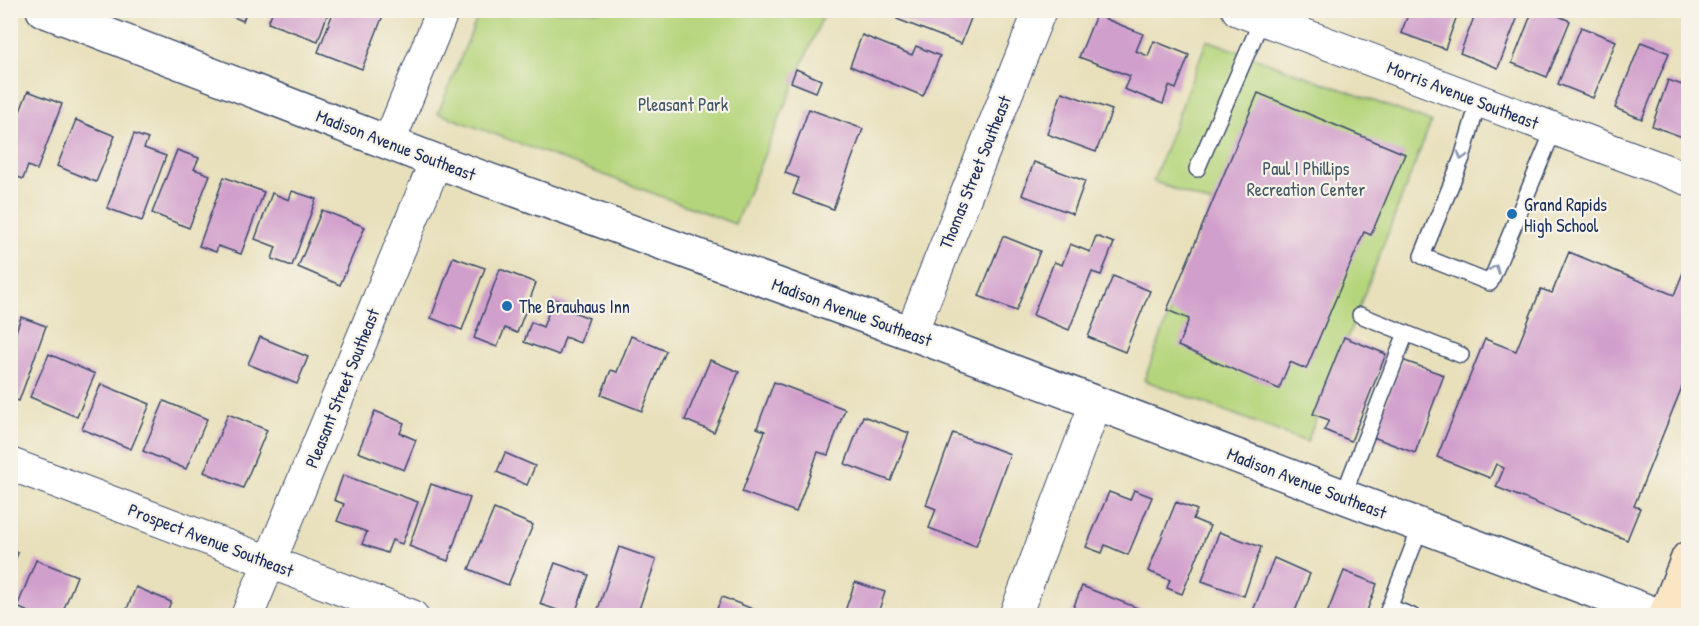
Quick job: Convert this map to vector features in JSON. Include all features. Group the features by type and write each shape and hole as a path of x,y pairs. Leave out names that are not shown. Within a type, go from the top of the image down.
{"main road":[{"path":"1663,615 1689,558"}],"street":[{"name":"Madison Avenue Southeast","path":"43,10 436,161 911,333 1663,615"},
{"path":"389,142 443,10"},
{"name":"Thomas Street Southeast","path":"911,333 1040,10"},
{"name":"Morris Avenue Southeast","path":"1250,15 1689,179"},
{"name":"Pleasant Street Southeast","path":"248,615 436,161"},
{"path":"1015,615 1096,403"},
{"name":"Prospect Avenue Southeast","path":"10,464 412,615"}],"lane":[{"path":"1197,169 1250,15"},
{"path":"1479,100 1462,158 1422,256 1480,279 1490,282 1554,129"},
{"path":"1360,315 1461,355"},
{"path":"1343,496 1406,333"},
{"path":"1413,615 1388,611 1421,526"}],"green space":[{"name":"Pleasant Park","path":"480,11 825,11 735,224 438,113"},
{"name":"Paul I Phillips Recreation Center","path":"1207,40 1431,122 1307,442 1144,380 1212,204 1153,181"}],"building":[{"path":"217,10 247,10 243,21"},
{"path":"273,10 329,10 318,41 268,23"},
{"path":"334,10 377,10 384,13 362,69 318,52"},
{"path":"901,10 967,10 973,13 961,44 897,19"},
{"path":"1410,10 1459,10 1445,49 1401,33"},
{"path":"1477,10 1495,10 1517,19 1498,68 1460,53"},
{"path":"1533,10 1545,10 1570,21 1547,77 1512,63"},
{"path":"1096,15 1143,34 1136,51 1148,56 1154,41 1189,55 1176,89 1169,86 1163,104 1124,89 1130,76 1079,57"},
{"path":"1581,27 1616,41 1593,98 1558,84"},
{"path":"862,35 912,55 916,46 940,56 923,96 850,66"},
{"path":"1641,42 1669,53 1642,119 1615,108"},
{"path":"796,69 821,80 816,92 791,82"},
{"path":"1668,80 1688,87 1688,139 1652,126"},
{"path":"28,91 62,104 37,170 28,166 23,179 10,174 10,137"},
{"path":"1062,92 1112,110 1096,152 1047,134"},
{"path":"1258,93 1405,154 1371,235 1364,232 1306,369 1290,362 1279,389 1178,346 1189,319 1167,310"},
{"path":"809,109 863,129 833,209 793,194 799,178 785,173"},
{"path":"76,120 115,136 96,182 57,166"},
{"path":"134,134 148,139 144,148 166,156 142,221 107,208"},
{"path":"177,150 199,158 194,169 210,175 189,228 152,213"},
{"path":"1034,162 1085,181 1073,214 1022,195"},
{"path":"224,177 264,192 241,254 218,246 216,252 199,246"},
{"path":"292,191 316,199 292,266 272,259 276,247 255,239 272,193 289,200"},
{"path":"322,210 365,227 340,285 298,267"},
{"path":"1003,236 1040,251 1016,311 979,296"},
{"path":"1096,236 1114,243 1101,275 1092,272 1069,330 1033,315 1054,262 1062,265 1070,244 1090,252"},
{"path":"1569,252 1674,295 1688,260 1688,372 1634,506 1640,508 1627,540 1496,487 1504,468 1496,464 1490,478 1437,457 1485,339 1516,351 1541,289 1552,293"},
{"path":"453,257 485,268 462,330 431,318"},
{"name":"The Brauhaus Inn","path":"500,269 536,283 517,333 505,328 497,347 474,338"},
{"path":"1113,276 1150,291 1125,352 1088,337"},
{"path":"554,299 573,306 571,311 589,318 580,343 565,337 559,355 524,342 531,322 543,327"},
{"path":"21,317 46,326 19,401 10,398 10,339 13,340"},
{"path":"631,336 666,351 642,411 601,395 611,370 617,372"},
{"path":"260,337 308,357 297,384 248,364"},
{"path":"1344,337 1386,354 1351,441 1324,430 1329,420 1313,414"},
{"path":"49,354 95,374 77,417 30,397"},
{"path":"710,360 739,372 714,432 685,420"},
{"path":"1402,360 1444,375 1415,453 1373,437"},
{"path":"774,382 845,409 828,455 818,452 796,512 742,492 765,431 757,428"},
{"path":"101,384 150,404 131,449 82,429"},
{"path":"164,401 207,419 186,469 143,451"},
{"path":"375,411 404,423 400,433 416,440 404,470 358,452"},
{"path":"228,414 267,430 243,488 204,472"},
{"path":"863,416 909,433 891,481 845,464"},
{"path":"953,433 1010,454 976,546 929,528 936,509 926,505"},
{"path":"505,453 535,466 527,485 497,472"},
{"path":"343,475 418,502 402,544 392,540 387,553 362,544 367,532 337,521 344,504 334,500"},
{"path":"431,484 470,498 448,561 409,546"},
{"path":"1134,490 1152,497 1128,555 1105,545 1102,553 1086,547 1109,492 1130,500"},
{"path":"1176,502 1197,510 1193,519 1210,526 1182,594 1167,588 1170,580 1148,571"},
{"path":"494,509 533,525 508,585 469,569"},
{"path":"1219,532 1261,547 1244,596 1202,581"},
{"path":"619,547 656,560 637,615 629,612 628,616 598,616 596,615"},
{"path":"10,549 18,553 11,571 10,571"},
{"path":"1274,558 1310,574 1293,616 1251,616"},
{"path":"36,560 77,576 61,616 38,616 17,607"},
{"path":"555,563 589,575 574,616 540,604"},
{"path":"1344,571 1377,584 1365,616 1326,616"},
{"path":"855,582 885,592 877,616 844,614"},
{"path":"1082,586 1155,615 1155,616 1070,616"},
{"path":"136,587 171,602 165,616 124,616"},
{"path":"722,597 763,613 762,616 714,616"}],"place":[{"name":"Grand Rapids High School","path":"1512,214"},
{"name":"The Brauhaus Inn","path":"507,306"}]}
